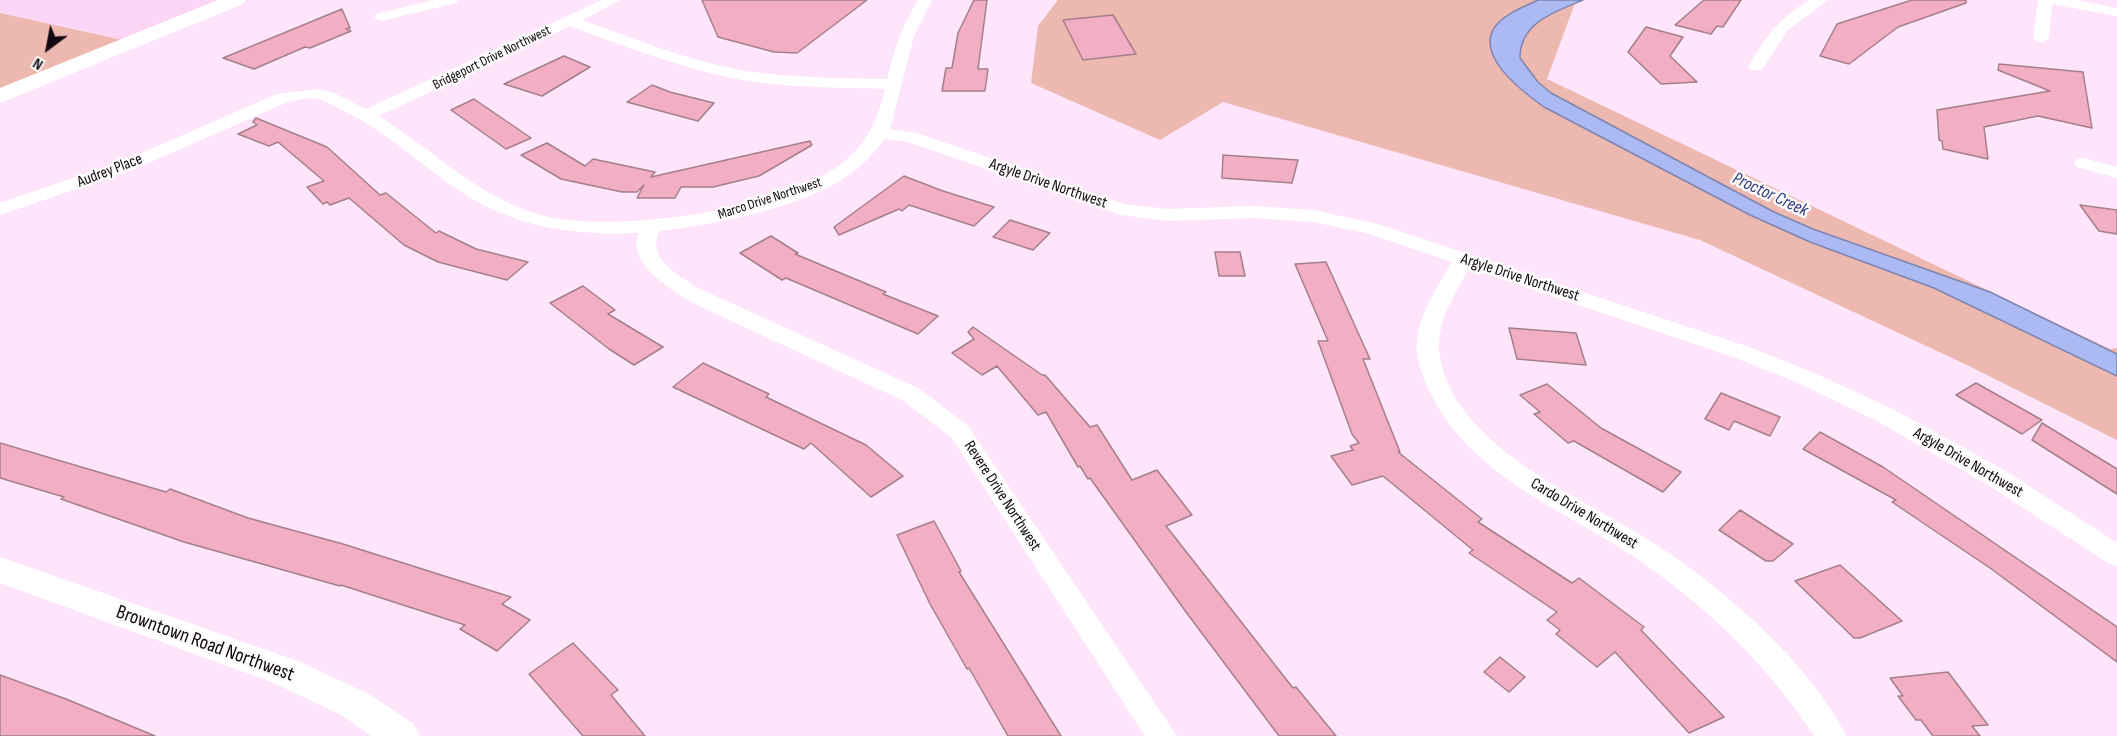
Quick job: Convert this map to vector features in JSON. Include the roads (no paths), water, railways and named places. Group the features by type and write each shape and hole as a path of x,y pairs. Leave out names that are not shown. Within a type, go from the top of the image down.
{"main road":[{"path":"0,96 236,0"}],"street":[{"path":"381,17 451,0"},
{"name":"Bridgeport Drive Northwest","path":"368,115 614,0"},
{"name":"Marco Drive Northwest","path":"218,126 283,98 303,94 321,94 368,115 479,195 504,208 533,218 570,225 612,228 651,227 726,215 810,189 857,162 880,133 906,34 925,0"},
{"path":"1756,67 1771,38 1797,12 1821,0"},
{"path":"2041,38 2045,0"},
{"path":"2054,0 2117,12"},
{"path":"570,21 681,60 725,72 794,81 893,84"},
{"name":"Audrey Place","path":"0,209 129,165 218,126"},
{"name":"Argyle Drive Northwest","path":"880,133 911,137 1121,209 1168,215 1254,212 1313,216 1371,228 1741,352 1806,378 1883,414 1997,478 2117,556"},
{"path":"2083,163 2117,172"},
{"name":"Revere Drive Northwest","path":"651,227 645,244 648,256 681,286 708,302 910,394 960,432 1161,736"},
{"name":"Cardo Drive Northwest","path":"1464,259 1435,313 1428,334 1430,367 1449,408 1470,435 1504,465 1656,558 1741,626 1816,712 1831,736"},
{"name":"Browntown Road Northwest","path":"0,570 286,672 356,705 401,736"}],"water":[{"path":"1538,0 1583,0 1541,20 1526,35 1522,46 1520,58 1538,82 1551,93 1774,212 1813,229 1990,292 2117,354 2117,376 1934,288 1810,242 1750,215 1544,107 1524,92 1503,71 1490,47 1491,35 1502,19"}],"water label":[{"name":"Proctor Creek","path":"1770,195"}]}
